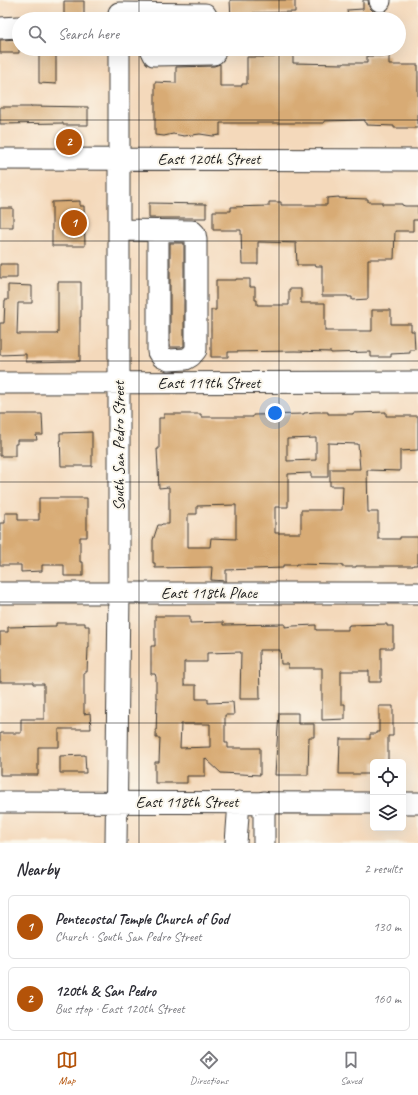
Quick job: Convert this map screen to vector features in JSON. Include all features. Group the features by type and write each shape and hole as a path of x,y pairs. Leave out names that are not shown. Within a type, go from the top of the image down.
{"street":[{"path":"0,28 12,28"},
{"name":"South San Pedro Street","path":"116,843 119,593 119,56"},
{"name":"East 120th Street","path":"0,159 418,160"},
{"path":"119,230 192,231 195,234 196,350 192,356 186,359 169,360 162,357 158,352 158,231"},
{"name":"East 119th Street","path":"0,383 118,384 418,382"},
{"name":"East 118th Place","path":"0,593 418,593"},
{"path":"418,593 418,599"},
{"name":"East 118th Street","path":"0,802 370,803"},
{"path":"236,843 239,802"},
{"path":"264,802 264,843"},
{"path":"406,803 418,803"}],"building":[{"path":"230,0 295,0 295,12 231,12"},
{"path":"363,0 368,0 369,7 374,12 347,12 347,10 363,9"},
{"path":"64,1 84,1 84,12 64,12"},
{"path":"12,39 12,53 0,53 0,40"},
{"path":"39,56 56,56 56,84 39,83"},
{"path":"293,56 293,63 344,64 367,63 367,56 389,56 389,65 418,65 418,128 394,128 394,126 367,125 365,120 324,121 324,123 220,123 220,135 155,135 155,82 176,83 176,67 214,66 220,64 220,86 242,86 242,84 247,84 247,57"},
{"path":"0,107 88,107 88,125 63,125 63,123 0,124"},
{"path":"339,197 368,199 368,202 382,202 382,204 418,206 418,220 413,220 413,231 395,231 394,259 368,259 368,299 352,300 352,297 348,296 322,296 322,266 297,265 296,243 258,242 258,264 242,264 241,230 213,230 213,211 231,211 231,207 269,206 269,202 281,202 281,205 327,205 327,198"},
{"path":"80,201 80,206 84,206 85,246 52,246 52,202"},
{"path":"149,203 206,204 206,218 149,218"},
{"path":"0,208 13,208 13,227 0,227"},
{"path":"170,243 184,243 184,346 182,347 170,347"},
{"path":"0,264 17,264 17,278 0,278"},
{"path":"250,279 250,287 255,287 255,300 257,300 257,305 289,305 289,289 301,289 301,303 325,303 325,331 372,331 372,310 391,310 391,324 411,324 411,331 414,331 415,350 410,350 410,353 391,354 391,357 371,357 371,352 331,353 295,351 228,352 228,357 211,357 211,310 216,310 216,280"},
{"path":"58,282 81,282 80,361 26,362 26,354 0,355 0,323 4,323 5,300 8,300 8,285 32,286 32,303 18,303 17,334 56,334 58,333"},
{"path":"328,412 328,414 353,414 386,412 386,416 418,416 418,450 400,451 400,471 367,470 368,512 378,512 378,539 418,537 417,565 342,567 342,565 283,565 283,568 226,570 226,581 211,580 212,567 155,568 155,563 153,563 153,540 158,525 169,524 169,487 159,488 157,449 159,449 159,418 164,418 164,414 201,414 201,417 253,417 253,415","holes":["316,438 316,460 287,461 287,439","328,443 358,444 360,469 330,469 330,486 343,486 342,510 301,510 301,533 275,533 275,507 288,507 288,474 311,473 311,477 328,477","236,505 236,539 211,538 210,547 188,547 188,514 197,514 197,506"]},
{"path":"0,414 42,414 43,435 36,435 37,440 17,440 17,444 15,444 15,456 0,456"},
{"path":"92,432 92,466 61,466 60,433"},
{"path":"39,498 87,498 87,537 80,537 80,562 83,562 83,576 64,576 64,565 42,565 42,571 21,572 21,565 0,565 0,523 5,523 5,513 18,513 18,520 39,520"},
{"path":"155,616 190,616 190,623 223,622 223,625 285,624 285,627 316,625 316,630 348,630 349,625 387,624 387,626 393,626 393,648 381,648 381,682 369,682 369,671 341,671 341,704 345,704 345,719 322,720 322,668 288,668 288,664 281,664 280,650 259,650 260,699 240,699 241,652 207,653 207,662 184,662 184,685 196,685 196,699 208,699 208,703 233,702 234,715 225,715 225,743 228,743 228,748 260,748 260,775 221,773 205,758 205,776 187,776 187,783 155,783 155,762 159,762 160,738 156,738 156,677 155,674 151,674 151,646 155,646","holes":["181,724 210,724 210,747 180,748"]},
{"path":"56,623 85,623 85,626 89,626 87,672 84,672 84,714 90,713 91,729 59,729 59,747 38,747 38,775 0,775 0,733 21,733 21,719 44,719 44,684 33,684 33,682 0,682 0,632 8,632 8,627 56,626"},
{"path":"379,706 393,706 393,736 388,736 388,759 370,759 370,774 339,774 340,739 370,739 370,734 376,734 376,732 379,732"},
{"path":"279,713 298,713 298,724 314,724 314,737 309,737 308,775 275,775"},
{"path":"85,755 86,773 60,773 60,756"}],"place":[{"name":"120th & San Pedro","path":"69,142"},
{"name":"Pentecostal Temple Church of God","path":"74,223"}]}
